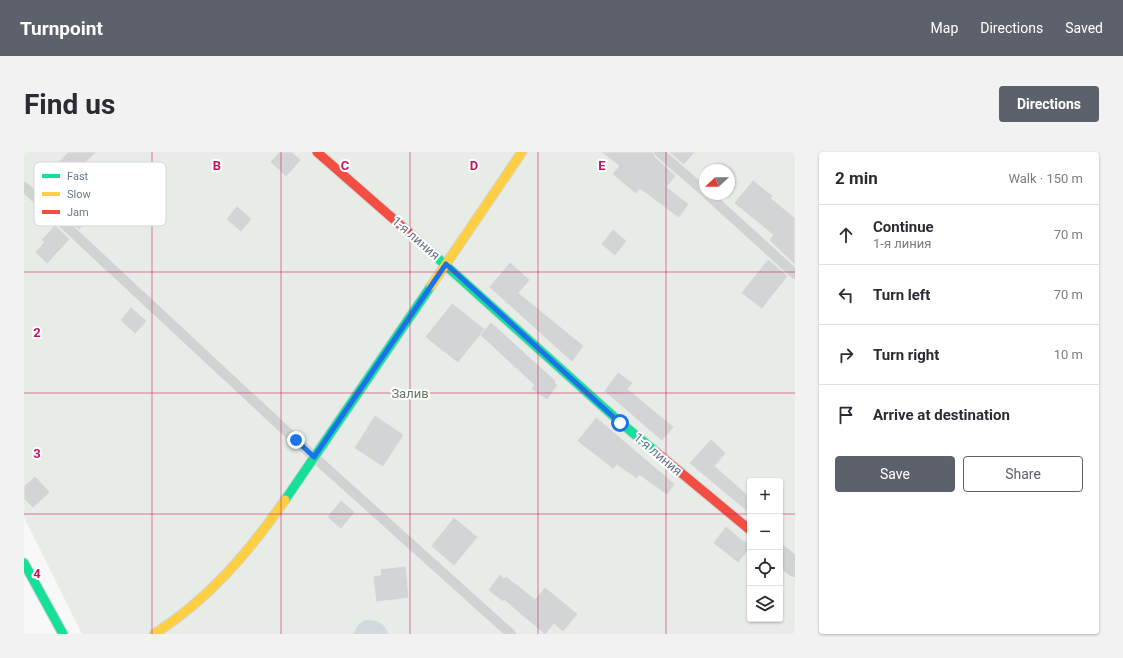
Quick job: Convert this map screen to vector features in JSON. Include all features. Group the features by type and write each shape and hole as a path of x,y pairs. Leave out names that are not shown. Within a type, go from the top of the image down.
{"street":[{"name":"1-я линия","path":"317,152 446,264 620,423 747,528"},
{"path":"154,634 171,625 194,606 232,570 263,532 522,152"},
{"path":"783,557 795,567"},
{"path":"24,563 63,634"}],"lane":[{"path":"659,152 699,187"},
{"path":"24,187 34,196"},
{"path":"714,200 795,274"},
{"path":"66,226 314,457 511,634"}],"green space":[{"name":"Залив","path":"24,152 795,152 795,634 82,634 24,517"}],"shaded area":[{"path":"365,620 380,622 387,630 388,634 353,634 359,624"}],"building":[{"path":"68,152 96,152 86,162 58,162"},
{"path":"279,152 292,152 301,160 286,177 270,162"},
{"path":"601,152 653,152 655,157 676,176 667,187 689,204 679,218 640,189 636,194 612,174 619,166"},
{"path":"669,152 695,152 684,165"},
{"path":"753,180 773,196 771,198 795,218 795,265 769,240 773,235 734,203"},
{"path":"237,206 252,219 241,232 226,219"},
{"path":"54,226 56,226 70,239 47,264 35,252 44,242 41,240"},
{"path":"75,226 82,226 79,230"},
{"path":"613,229 627,241 615,256 601,244"},
{"path":"768,259 788,276 762,309 741,293"},
{"path":"510,262 530,280 519,293 584,346 572,362 489,287"},
{"path":"452,303 485,329 458,363 425,337"},
{"path":"131,307 147,321 135,334 120,320"},
{"path":"491,322 556,381 555,383 558,385 547,400 531,389 534,385 480,335"},
{"path":"618,372 633,383 628,389 674,427 662,441 604,391"},
{"path":"375,415 404,435 383,467 354,448"},
{"path":"596,417 675,484 667,495 639,475 637,479 617,465 613,469 577,441"},
{"path":"711,439 726,453 715,466 747,494 747,511 689,463"},
{"path":"35,476 50,492 33,508 24,499 24,486"},
{"path":"341,500 355,512 341,529 327,517"},
{"path":"454,517 478,537 454,566 431,546"},
{"path":"726,526 742,540 747,541 747,552 738,563 713,543"},
{"path":"406,566 409,598 376,602 373,576 381,575 380,569"},
{"path":"500,574 504,578 506,576 535,599 545,587 578,614 563,632 554,624 546,634 544,634 504,600 503,602 488,590"}],"traffic: fast":[{"path":"422,244 621,423 656,452"},
{"path":"285,500 431,286"},
{"path":"24,563 63,634"}],"traffic: slow":[{"path":"431,286 522,152"},
{"path":"154,634 174,621 226,574 257,538 285,500"}],"traffic: jam":[{"path":"317,152 422,244"},
{"path":"656,452 747,528"}],"route":[{"path":"296,440 314,457 446,264 620,423"}]}
